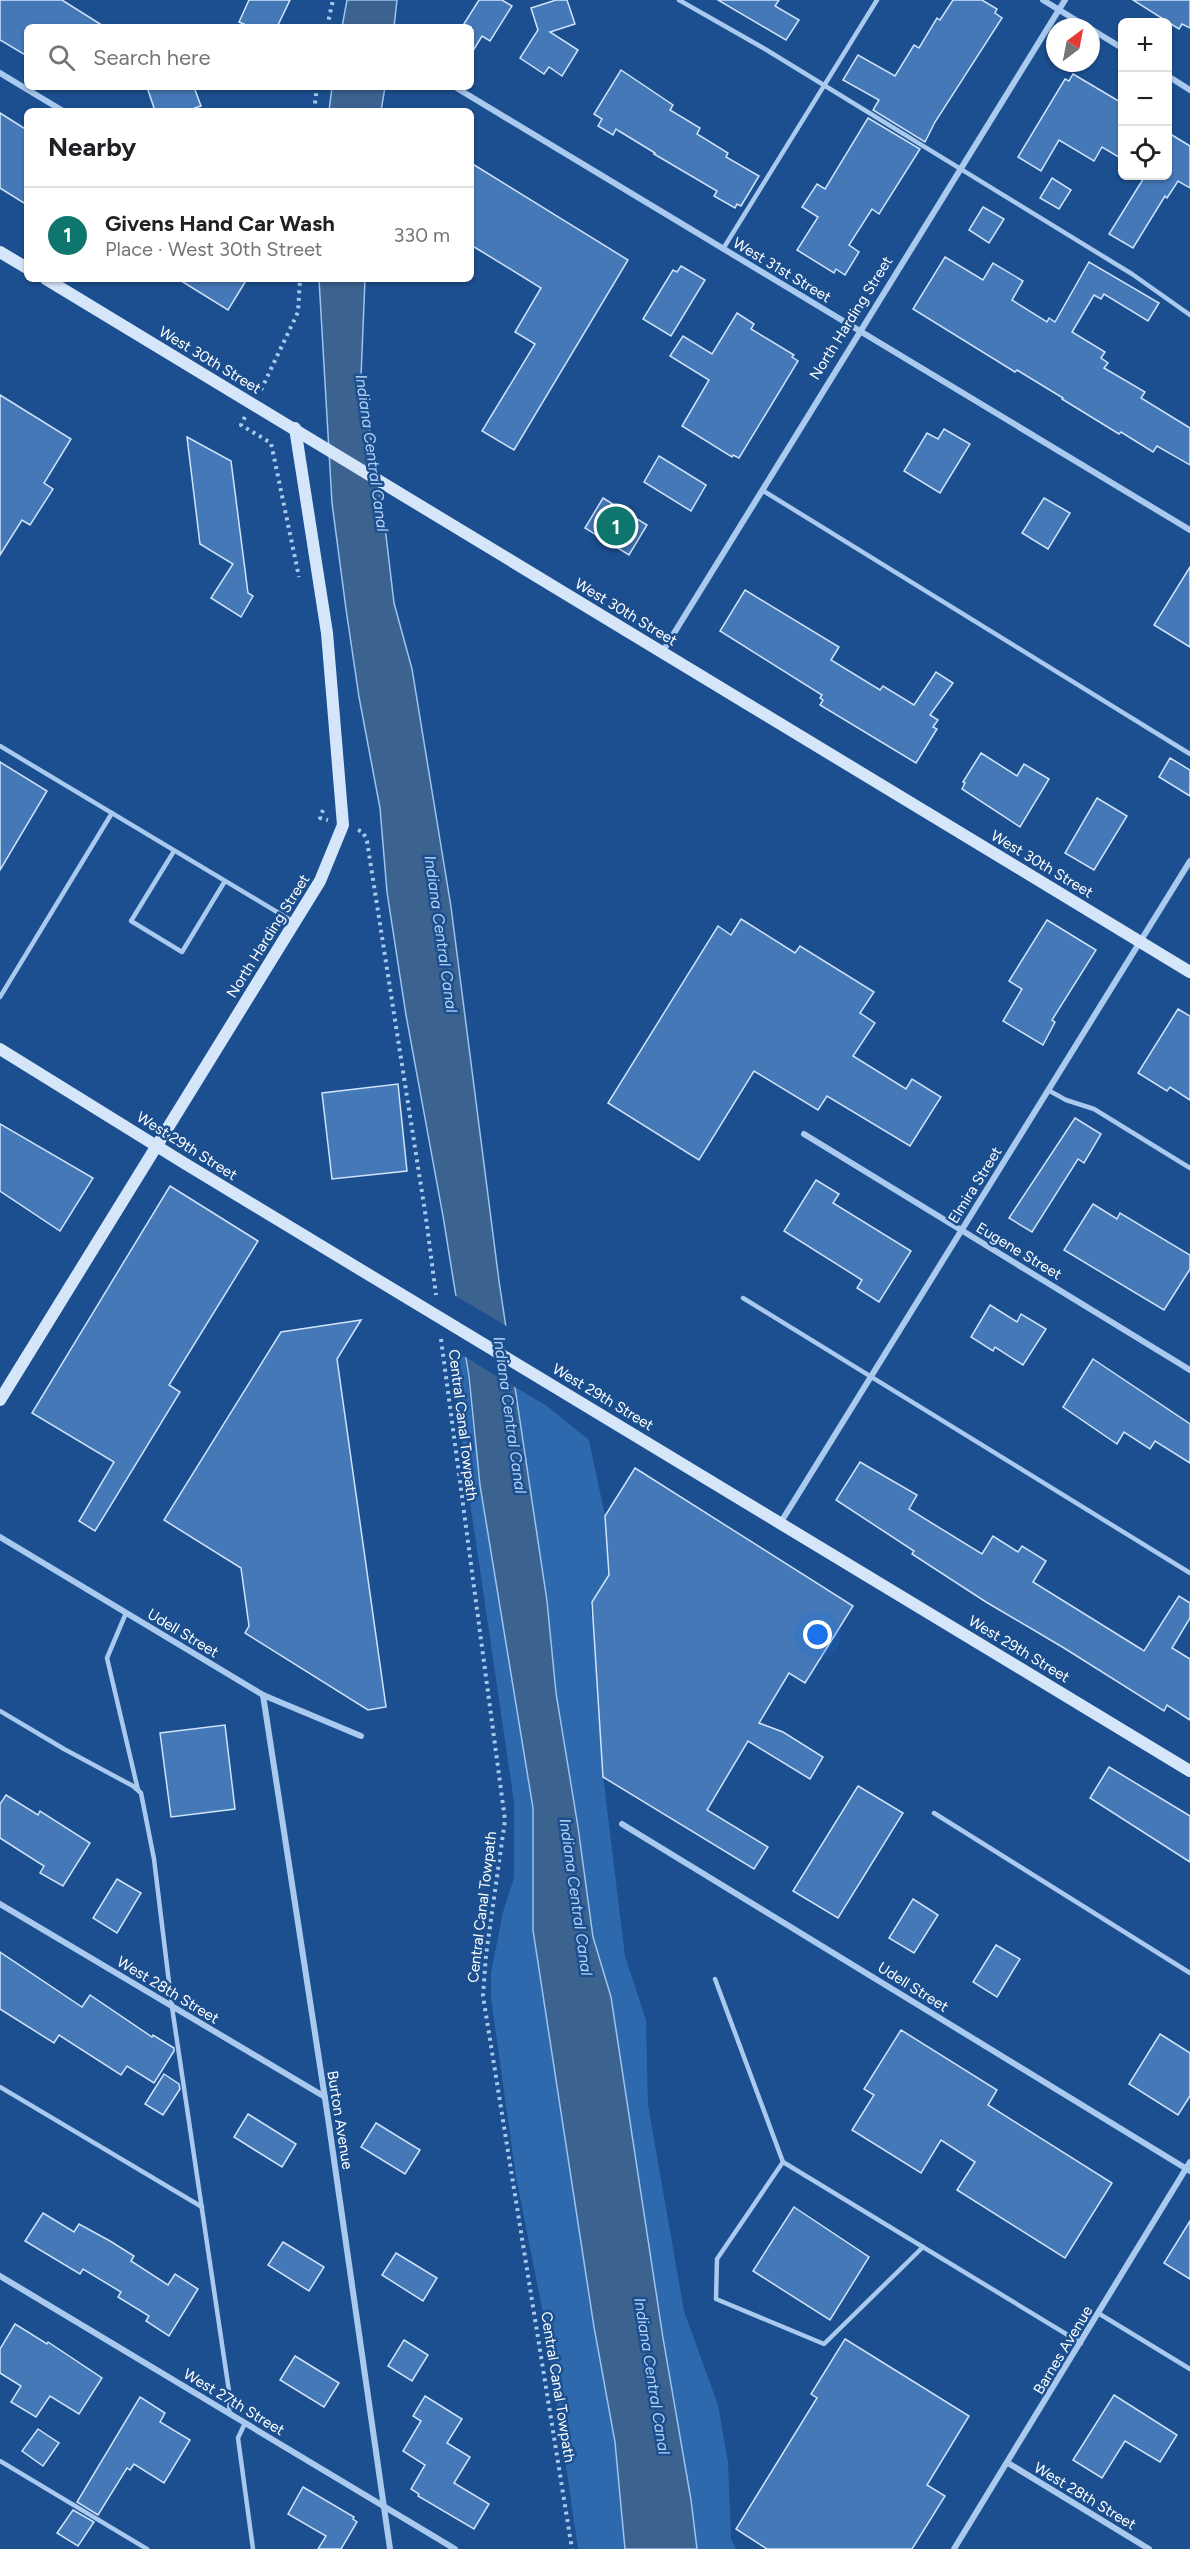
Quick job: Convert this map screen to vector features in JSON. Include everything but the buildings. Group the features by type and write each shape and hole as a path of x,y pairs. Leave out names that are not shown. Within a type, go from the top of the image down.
{"main road":[{"path":"0,252 24,266"},
{"name":"West 30th Street","path":"51,282 1190,972"},
{"name":"North Harding Street","path":"0,1400 320,881 343,825 327,633 295,428"},
{"name":"West 29th Street","path":"0,1049 1190,1771"}],"street":[{"path":"1043,0 1073,18"},
{"name":"North Harding Street","path":"663,651 1065,0"},
{"path":"1100,35 1118,46"},
{"path":"0,73 24,87"},
{"path":"1172,79 1190,90"},
{"path":"28,90 58,108"},
{"name":"West 31st Street","path":"460,90 1190,530"},
{"name":"Elmira Street","path":"781,1522 1190,861"},
{"name":"Eugene Street","path":"804,1134 1190,1370"},
{"name":"Udell Street","path":"0,1537 263,1695 361,1736"},
{"name":"Burton Avenue","path":"263,1695 325,2097 390,2549"},
{"name":"Udell Street","path":"622,1824 1188,2170"},
{"name":"West 28th Street","path":"0,1904 325,2097"},
{"name":"Barnes Avenue","path":"954,2549 1188,2170 1190,2162"},
{"name":"West 27th Street","path":"0,2276 454,2549"},
{"name":"West 28th Street","path":"1008,2463 1149,2549"}],"lane":[{"path":"679,0 1132,274 1190,315"},
{"path":"723,249 877,0"},
{"path":"762,490 1190,754"},
{"path":"0,746 295,922"},
{"path":"0,997 112,813"},
{"path":"174,851 131,921 182,952 225,881"},
{"path":"1048,1090 1066,1100 1094,1109 1190,1168"},
{"path":"743,1298 1190,1573"},
{"path":"126,1613 107,1658 138,1790 141,1793 154,1859 172,2007 230,2398 229,2413"},
{"path":"0,1711 138,1790"},
{"path":"934,1814 1190,1973"},
{"path":"714,1979 783,2162 1080,2343"},
{"path":"0,2086 202,2207"},
{"path":"783,2162 717,2259 716,2299 824,2344 923,2247"},
{"path":"1098,2313 1190,2369"},
{"path":"245,2423 238,2438 253,2549"},
{"path":"0,2461 147,2549"}],"path":[{"path":"328,24 333,0"},
{"path":"314,108 317,90"},
{"path":"263,387 298,312 300,282"},
{"name":"Central Canal Towpath","path":"440,1336 505,1820 486,1955 483,1996 572,2549"}],"shaded area":[{"path":"457,1352 465,1357 480,1485 533,1808 533,1930 594,2327 615,2442 625,2549 578,2549 547,2333 516,2177 491,1998 491,1973 503,1912 514,1878 514,1802 468,1488 454,1374"},
{"path":"515,1387 547,1406 589,1440 605,1516 609,1575 590,1606 591,1616 593,1614 603,1775 625,1956 646,2020 648,2105 684,2311 718,2405 728,2462 731,2539 736,2549 697,2549 611,1997 593,1937 556,1693 547,1601"}],"water":[{"path":"347,0 397,0 394,24 343,24"},
{"path":"332,90 384,90 382,108 329,108"},
{"name":"Indiana Central Canal","path":"319,282 365,282 361,377 385,527 394,603 412,669 451,907 499,1281 547,1601 556,1693 593,1937 611,1997 697,2549 625,2549 615,2442 594,2327 533,1930 533,1808 480,1485 469,1377 387,892 380,808 359,697 332,503"}],"pier":[{"path":"451,1293 508,1327 518,1389 462,1355"}],"place":[{"name":"Givens Hand Car Wash","path":"616,526"}]}
